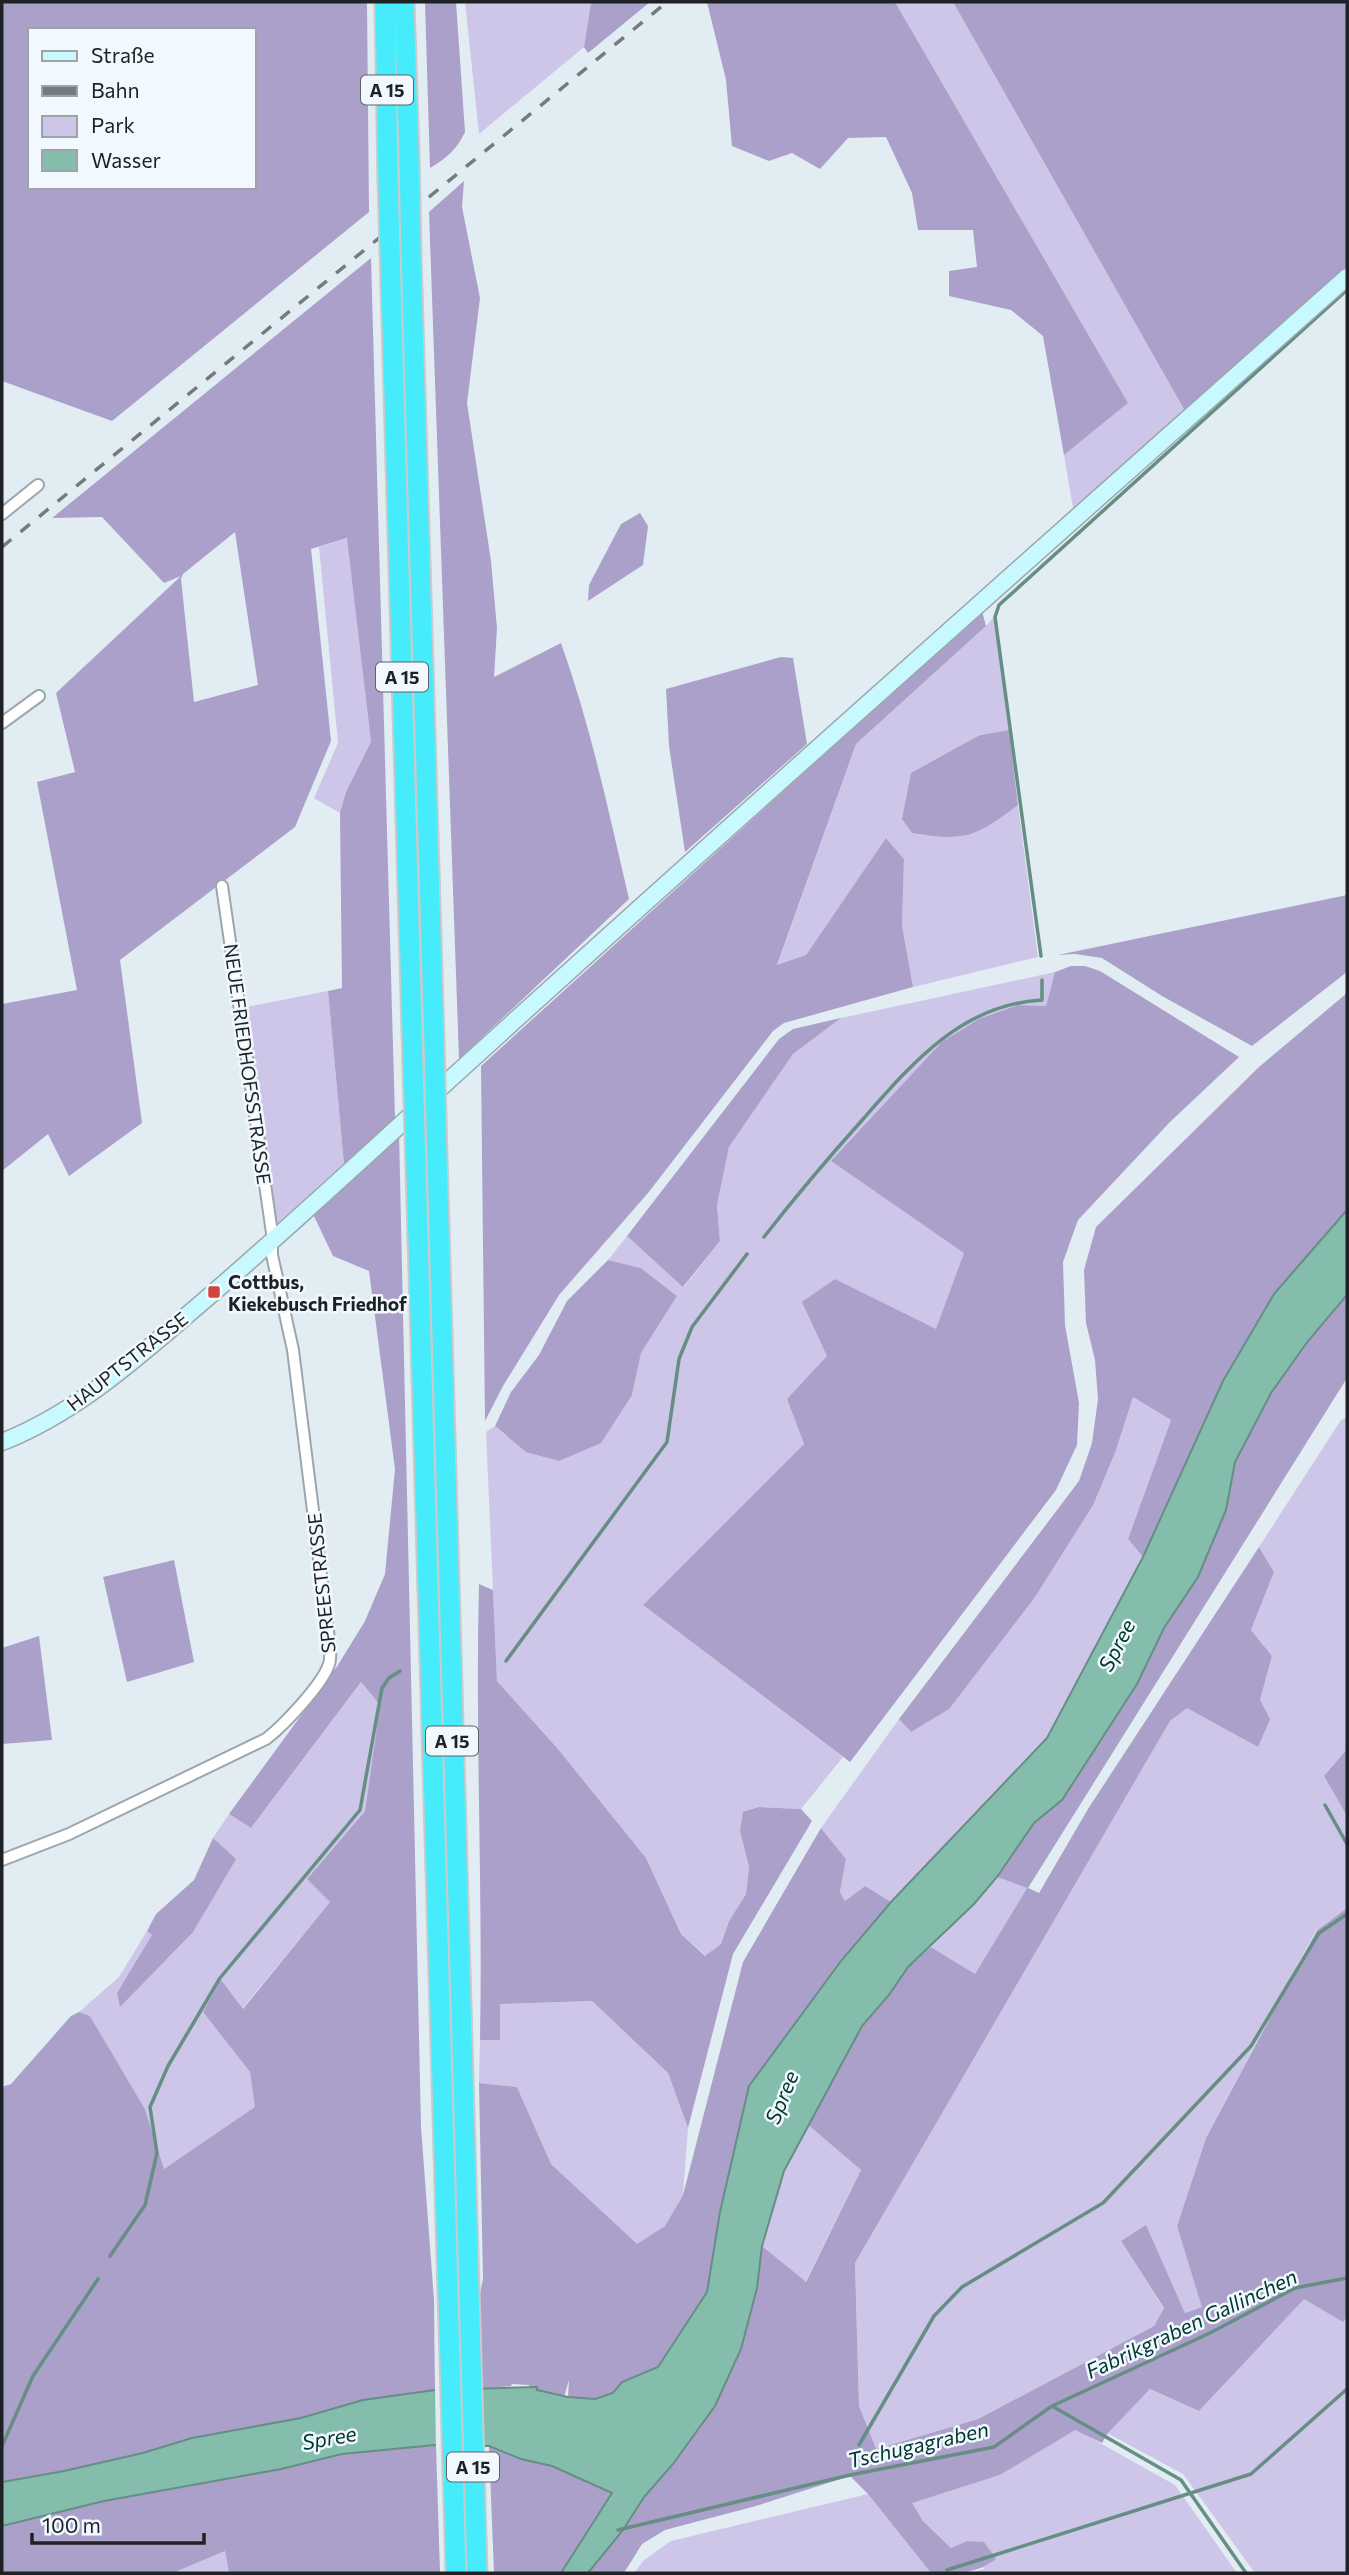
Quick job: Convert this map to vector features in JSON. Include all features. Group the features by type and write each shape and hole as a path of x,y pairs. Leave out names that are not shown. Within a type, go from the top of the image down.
{"highway":[{"name":"A 15","path":"385,2 416,1168 460,2362 477,2573"},
{"name":"A 15","path":"404,2 436,1121 460,2362 456,2573"}],"street":[{"name":"HAUPTSTRASSE","path":"2,1442 53,1418 127,1366 271,1243 651,897 1347,277"},
{"path":"2,514 38,485"},
{"path":"2,723 39,696"},
{"name":"NEUE FRIEDHOFSSTRASSE","path":"222,886 272,1233 271,1243"},
{"name":"SPREESTRASSE","path":"2,1860 69,1834 265,1739 282,1726 323,1676 330,1663 293,1350 271,1243"}],"green space":[{"path":"465,2 591,2 584,47 479,134"},
{"path":"895,2 953,2 1185,411 1073,508 1064,455 1128,403"},
{"path":"348,538 371,743 346,792 340,813 314,798 338,743 319,547"},
{"path":"994,617 1009,730 979,735 912,833 946,837 970,834 991,824 1018,805 1038,957 913,987 902,925 904,859 886,838 806,955 777,966 856,744"},
{"path":"1055,972 1046,1006 1018,1005 831,1161 965,1253 936,1330 835,1279 827,1357 787,1399 804,1444 643,1605 843,1757 801,1809 759,1807 740,1831 749,1867 746,1894 729,1921 721,1944 706,1956 681,1934 646,1858 558,1749 497,1681 486,1432 495,1426 506,1436 632,1395 641,1353 677,1296 641,1268 608,1260 627,1236 684,1287 720,1241 717,1205 729,1147 793,1054 841,1018"},
{"path":"328,991 344,1164 273,1229 247,1007"},
{"path":"1133,1397 1171,1420 1128,1539 1143,1557 1047,1738 891,1902 865,1886 845,1901 840,1892 846,1859 821,1828 899,1719 911,1732 1116,1450"},
{"path":"1347,1417 1347,1749 1324,1776 1347,1816 1347,1908 1316,1930 1206,2138 1177,2226 1203,2307 1185,2313 1146,2226 1121,2241 1164,2309 1154,2326 978,2419 875,2449 859,2406 855,2263 1170,1721 1187,1707 1258,1747 1260,1700 1272,1656 1251,1630 1274,1572 1259,1547 1341,1420"},
{"path":"361,1682 380,1705 365,1811 307,1879 331,1901 242,2009 203,2012 250,2072 256,2107 164,2169 145,2109 90,2016 79,2012 119,1977 147,1931 153,1935 117,1993 235,1859 213,1838 229,1814 251,1828"},
{"path":"997,1877 1027,1888 975,1974 931,1947"},
{"path":"592,2001 668,2073 688,2128 683,2195 665,2226 637,2245 551,2164 517,2087 479,2083 480,2040 500,2039 499,2004"},
{"path":"807,2124 861,2170 805,2283 762,2246 784,2171"},
{"path":"1304,2298 1343,2322 1347,2317 1347,2573 1255,2573 1183,2474 1107,2433 1150,2389 1199,2411"},
{"path":"1075,2429 1175,2485 1237,2573 971,2573 984,2569 967,2541 951,2548 923,2521 911,2503 1000,2475"},
{"path":"868,2494 931,2573 634,2573 644,2560 671,2541"},
{"path":"225,2551 229,2573 173,2573"}],"shaded area":[{"path":"2,2 367,2 369,212 112,421 2,381"},
{"path":"425,2 456,2 465,132 451,153 430,168"},
{"path":"591,2 650,2 588,53 584,47"},
{"path":"707,2 895,2 1128,403 1064,455 1043,336 1011,310 949,296 949,271 977,267 973,230 918,230 912,193 886,137 848,138 820,169 792,153 769,161 732,146 726,80"},
{"path":"953,2 1347,2 1347,266 1185,411"},
{"path":"464,181 462,207 480,298 467,403 491,561 497,628 494,677 561,643 607,802 629,899 459,1059 429,212"},
{"path":"371,258 395,1118 344,1164 328,991 342,988 340,813 346,792 371,742 347,538 311,549 331,741 295,827 120,960 142,1123 69,1176 48,1134 2,1171 2,1004 77,990 37,782 75,772 56,693 181,576 164,583 102,517 52,518","holes":["235,532 258,685 194,702 181,579 183,574"]},
{"path":"640,513 648,526 643,565 588,601 589,585 621,524"},
{"path":"982,611 986,626 856,744 777,965 806,955 886,838 904,859 902,925 913,987 784,1023 773,1031 648,1193 559,1295 503,1386 485,1421 481,1066"},
{"path":"781,657 793,658 807,744 685,852 669,746 666,689"},
{"path":"1009,730 1018,805 991,824 970,834 946,837 912,833 902,819 911,773 980,735"},
{"path":"1347,895 1347,972 1252,1046 1162,996 1102,958 1075,954 1058,955"},
{"path":"1071,966 1085,966 1100,971 1239,1057 1170,1122 1078,1220 1063,1262 1065,1325 1079,1403 1077,1445 1056,1490 850,1762 643,1605 804,1444 787,1399 827,1356 802,1302 835,1279 936,1329 964,1253 831,1161 942,1042 979,1019 1018,1005 1046,1006 1055,972"},
{"path":"1347,993 1347,1210 1274,1294 1223,1381 1143,1557 1128,1539 1171,1420 1133,1397 1116,1450 1093,1505 1035,1597 949,1709 911,1732 899,1719 1079,1481 1092,1443 1098,1399 1095,1360 1086,1323 1084,1270 1096,1227 1259,1067"},
{"path":"841,1018 793,1054 729,1147 717,1205 720,1241 683,1287 627,1236 779,1039 793,1029"},
{"path":"399,1132 421,2127 434,2300 435,2390 363,2400 301,2418 192,2438 143,2453 2,2482 2,2087 11,2084 71,2016 79,2012 90,2016 145,2109 164,2169 255,2107 250,2072 203,2012 221,1980 243,2009 330,1902 307,1879 365,1811 380,1705 361,1682 251,1828 229,1814 338,1665 365,1621 385,1574 395,1469 369,1271 333,1256 313,1214"},
{"path":"608,1260 641,1268 677,1296 641,1353 632,1395 601,1443 559,1461 526,1452 495,1426 511,1392 539,1355 567,1301"},
{"path":"1347,1295 1347,1378 1028,1888 1039,1893 1088,1809 1259,1547 1274,1572 1251,1630 1272,1656 1260,1700 1270,1719 1258,1747 1187,1708 1170,1721 855,2263 859,2406 876,2449 978,2419 1154,2326 1164,2308 1121,2241 1146,2225 1185,2313 1202,2307 1177,2226 1206,2138 1317,1930 1347,1908 1347,2317 1343,2322 1304,2299 1199,2411 1150,2389 1108,2433 1102,2443 1075,2430 1000,2475 912,2503 923,2521 951,2548 967,2541 984,2542 996,2559 981,2568 965,2572 931,2573 868,2494 850,2476 756,2506 665,2530 642,2544 624,2573 588,2573 715,2406 741,2349 757,2288 762,2246 806,2282 861,2170 807,2124 862,2026 889,1995 908,1967 931,1947 975,1974 1027,1888 997,1877 1034,1823 1062,1800 1137,1684 1164,1628 1198,1577 1226,1510 1235,1462 1271,1393 1308,1341"},
{"path":"174,1560 194,1662 127,1682 103,1577"},
{"path":"479,1584 493,1590 497,1681 558,1749 646,1858 681,1934 705,1956 721,1944 729,1921 746,1894 749,1867 740,1831 743,1812 759,1807 801,1809 812,1821 733,1954 688,2128 668,2073 592,2001 500,2004 500,2040 480,2040"},
{"path":"39,1636 52,1740 2,1744 2,1648"},
{"path":"1347,1749 1347,1816 1324,1776"},
{"path":"821,1828 846,1859 840,1892 845,1901 865,1886 891,1902 841,1961 749,2086 720,2212 707,2292 658,2367 622,2382 613,2393 595,2399 568,2397 569,2380 564,2397 536,2390 536,2387 529,2385 512,2384 482,2389 479,2298 483,2279 479,2083 517,2087 551,2164 637,2244 665,2226 683,2195 743,1962"},
{"path":"213,1838 236,1859 193,1932 120,2007 117,1993 152,1935 147,1931 156,1914 194,1880"},
{"path":"436,2445 440,2573 229,2573 225,2551 173,2573 2,2573 2,2526 104,2501 281,2469 342,2454"},
{"path":"489,2446 521,2459 552,2466 612,2493 561,2573 494,2573"}],"water":[{"name":"Spree","path":"1347,1210 1347,1295 1308,1341 1271,1393 1235,1462 1226,1510 1198,1577 1164,1628 1137,1684 1062,1800 1034,1823 997,1877 974,1904 908,1967 889,1995 862,2026 784,2171 762,2246 757,2288 741,2349 715,2406 588,2573 561,2573 612,2493 552,2466 521,2459 489,2446 435,2445 342,2454 281,2469 104,2501 2,2526 2,2482 143,2453 192,2438 301,2418 363,2400 435,2390 537,2387 537,2390 568,2397 595,2399 613,2393 622,2382 658,2367 707,2292 720,2212 749,2086 841,1961 891,1902 1047,1738 1143,1557 1223,1381 1274,1294"}],"pier":[{"path":"482,2386 484,2450 436,2449 435,2387"}],"waterway":[{"path":"1041,956 995,617 999,605 1347,290"},
{"path":"764,1237 838,1147 921,1057 964,1024 988,1012 1014,1004 1042,1000 1042,980"},
{"path":"506,1661 667,1442 679,1359 692,1327 747,1254"},
{"path":"110,2256 145,2205 157,2153 150,2107 168,2066 220,1978 360,1810 382,1688 389,1678 400,1671"},
{"path":"1325,1805 1347,1844"},
{"path":"859,2445 934,2316 962,2287 1103,2203 1251,2046 1319,1933 1347,1914"},
{"name":"Fabrikgraben Gallinchen","path":"1052,2406 1210,2333 1295,2288 1347,2278"},
{"path":"2,2446 33,2376 98,2279"},
{"path":"947,2570 1251,2474 1347,2389"},
{"name":"Tschugagraben","path":"618,2530 850,2475 994,2447 1052,2406 1181,2480 1246,2573"},
{"path":"856,2453 857,2467"}],"railway":[{"path":"2,547 667,2"}],"place":[{"name":"Cottbus, Kiekebusch Friedhof","path":"214,1292"}]}
